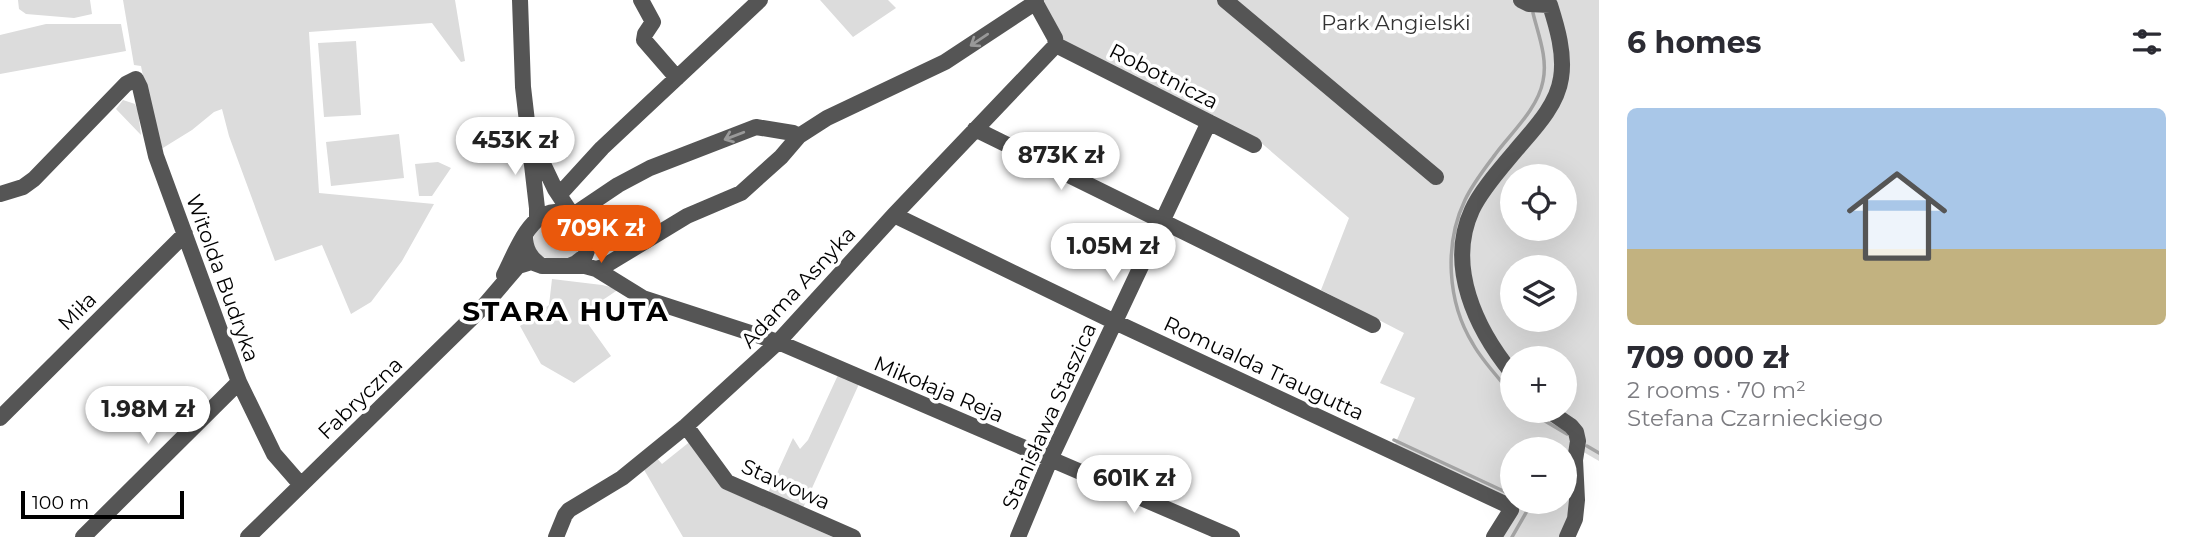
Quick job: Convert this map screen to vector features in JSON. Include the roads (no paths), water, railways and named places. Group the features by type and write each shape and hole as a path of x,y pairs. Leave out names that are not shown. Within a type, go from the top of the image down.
{"street":[{"path":"520,0 523,87 537,220"},
{"path":"641,0 653,22 644,40 677,78"},
{"path":"559,195 602,148 760,0"},
{"path":"1225,0 1436,177"},
{"path":"1500,356 1487,338 1468,293 1463,268 1463,234 1473,208 1505,162 1538,124 1554,100 1561,79 1558,32 1550,5 1529,4 1521,0"},
{"path":"572,216 558,211 543,215 525,235 528,253 542,266 601,267 687,216 741,193 781,157 799,136 827,118 945,62 1035,1 1055,38 1056,45"},
{"name":"Robotnicza","path":"1056,45 1254,145"},
{"name":"Adama Asnyka","path":"556,537 569,510 622,478 686,426 778,342 1056,45"},
{"name":"Witolda Budryka","path":"0,194 23,187 34,179 136,79 156,156 239,382 274,454 301,485"},
{"name":"Stanisława Staszica","path":"1018,537 1051,459 1209,122"},
{"path":"572,216 642,171 756,127 799,136"},
{"path":"975,129 1373,325"},
{"path":"528,133 559,195 586,236 601,267"},
{"name":"Romualda Traugutta","path":"894,215 1115,322 1507,505 1511,510 1494,537"},
{"name":"Miła","path":"0,418 185,234"},
{"name":"Fabryczna","path":"499,287 525,235"},
{"path":"569,266 585,256 588,248 586,236"},
{"name":"Fabryczna","path":"247,537 483,307 523,264 531,262 542,266"},
{"name":"Mikołaja Reja","path":"601,267 643,298 778,342 1232,537"},
{"path":"83,537 239,382"},
{"path":"1567,423 1576,432 1577,448 1574,468 1577,500 1575,519 1567,537"},
{"name":"Stawowa","path":"686,426 727,482 853,537"}],"waterway":[{"path":"1500,380 1481,357 1464,328 1454,292 1451,254 1458,217 1468,194 1488,163 1524,119 1540,91 1544,64 1533,13"},
{"path":"1548,423 1567,434"},
{"path":"1394,440 1500,489"},
{"path":"1587,446 1599,453"},
{"path":"1512,537 1525,514"}],"district":[{"name":"STARA HUTA","path":"566,311"}],"park label":[{"name":"Park Angielski","path":"1396,22"}]}
